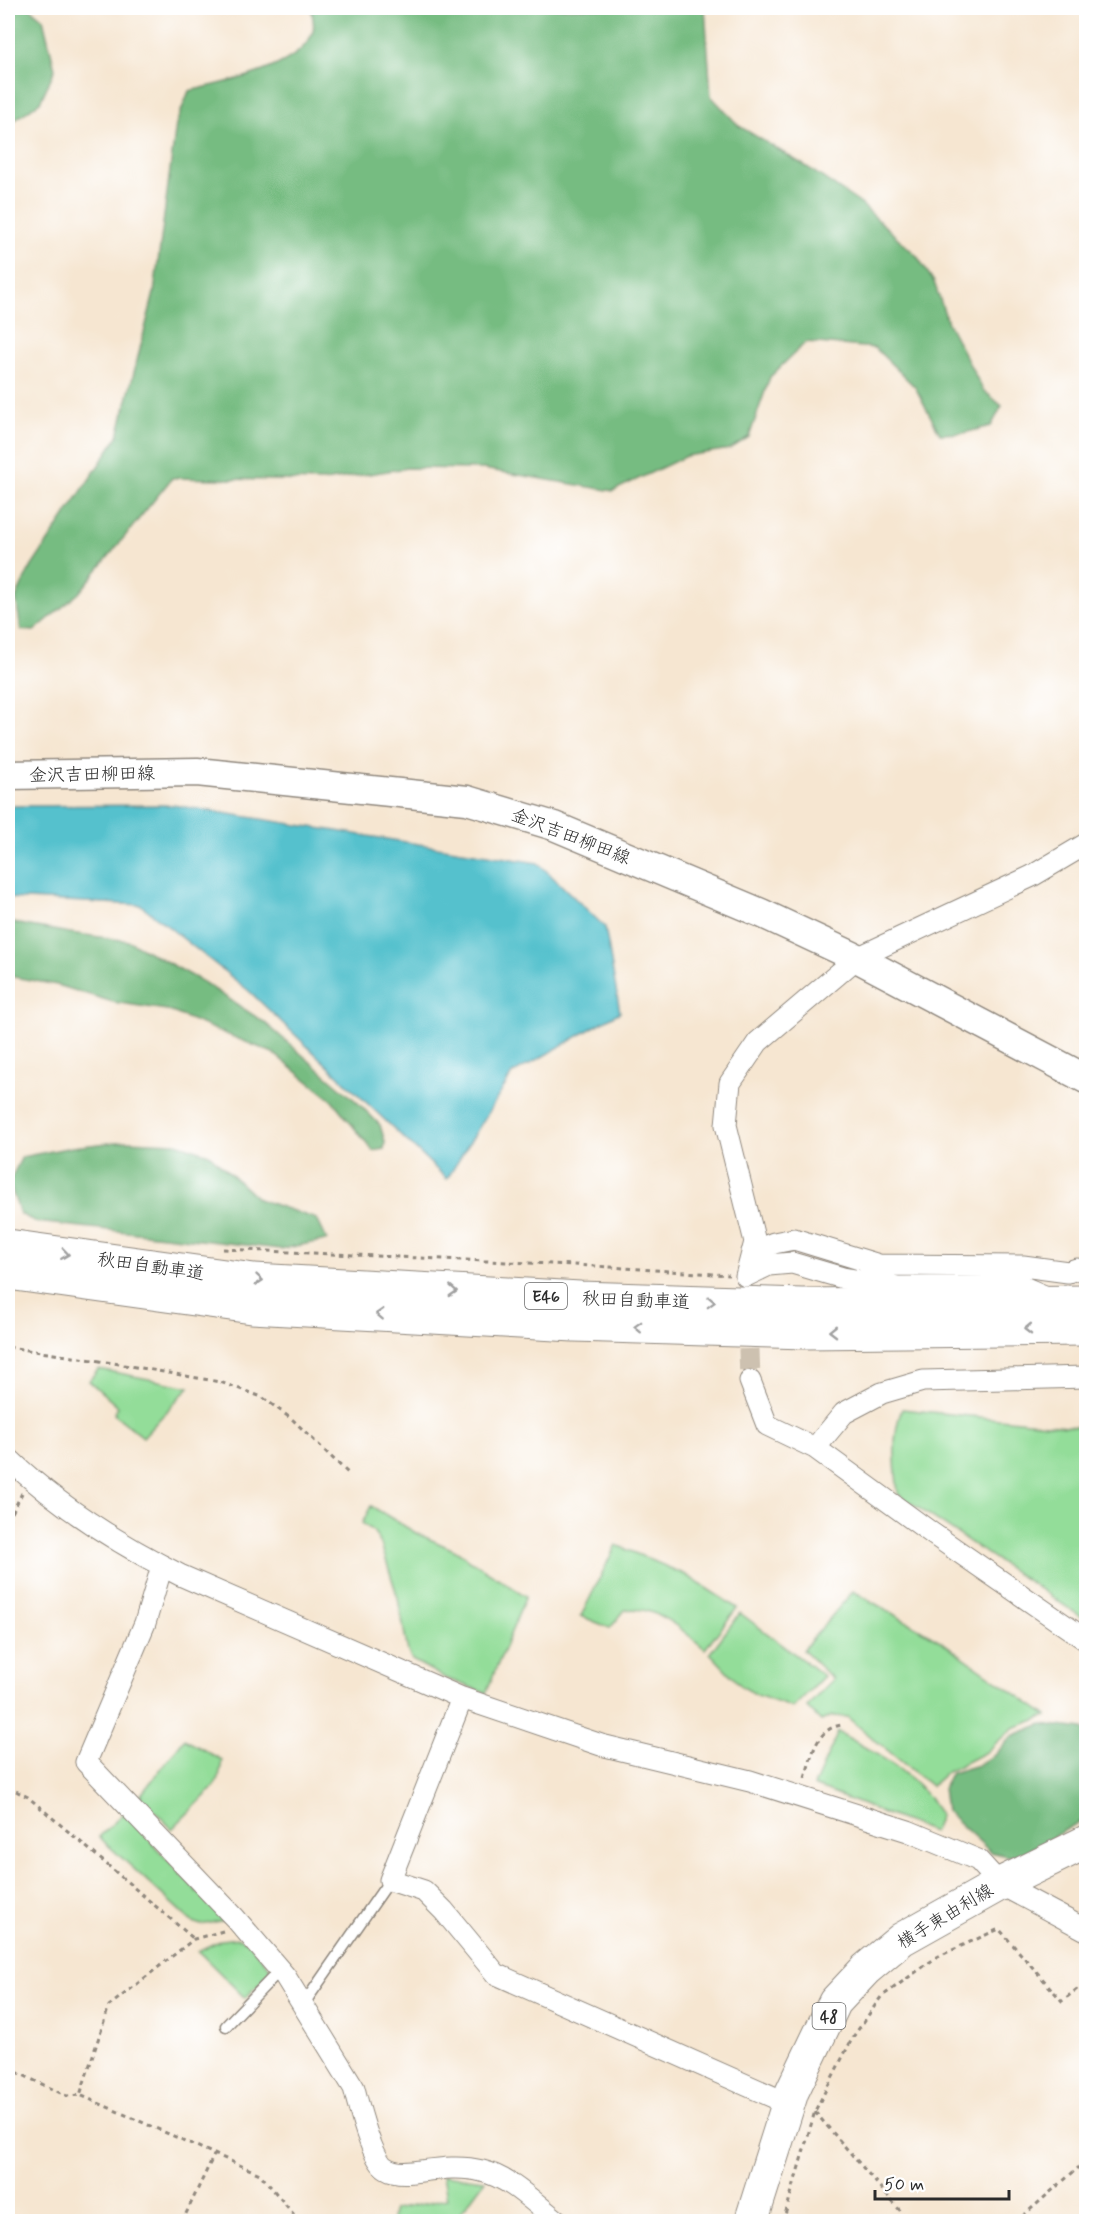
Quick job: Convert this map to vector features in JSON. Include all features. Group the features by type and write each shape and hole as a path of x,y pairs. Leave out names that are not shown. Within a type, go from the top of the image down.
{"main road":[{"name":"金沢吉田柳田線","path":"8,775 197,772 467,800 554,826 760,913 857,958 1086,1079"},
{"name":"秋田自動車道","path":"8,1246 254,1280 568,1298 802,1305 1073,1303"},
{"name":"秋田自動車道","path":"8,1273 252,1306 574,1325 805,1332 1086,1329"},
{"name":"横手東由利線","path":"751,2222 799,2102 835,2002 866,1969 902,1940 1000,1884 1086,1842"}],"street":[{"path":"746,1276 755,1242 726,1125 730,1083 758,1041 857,958 1032,876 1086,844"},
{"path":"752,1252 774,1243 794,1239 879,1265 1023,1266 1068,1272 1077,1269"},
{"path":"746,1276 769,1265 792,1263 843,1278 899,1287 1021,1286 1073,1303"},
{"path":"815,1448 844,1413 882,1393 923,1381 1086,1377"},
{"path":"750,1381 767,1425 815,1448 933,1534 1086,1640"},
{"path":"8,1458 64,1504 162,1566 462,1698 602,1745 750,1781 908,1831 978,1860 1000,1884 1086,1930"},
{"path":"162,1566 145,1623 86,1762 242,1926 280,1970 354,2088 359,2109 377,2158 385,2168 399,2172 459,2167 482,2170 502,2178 559,2222"},
{"path":"462,1698 390,1880 424,1891 444,1911 496,1974 799,2102"}],"lane":[{"path":"303,2005 390,1880"},
{"path":"226,2026 280,1970"}],"path":[{"path":"1078,8 1086,23"},
{"path":"213,1248 595,1266 746,1276"},
{"path":"8,1347 220,1382 262,1397 293,1420 348,1473"},
{"path":"8,1521 30,1478"},
{"path":"799,1796 818,1740 829,1728 843,1725"},
{"path":"8,1788 28,1797 194,1939"},
{"path":"80,2095 109,2006 194,1939 242,1926"},
{"path":"783,2222 799,2102 853,2037 881,1997 938,1958 999,1929 1062,2001 1086,1983"},
{"path":"8,2068 67,2096 80,2095 260,2175 300,2222"},
{"path":"799,2102 910,2222"},
{"path":"182,2222 214,2155"},
{"path":"1016,2222 1086,2161"}],"green space":[{"path":"8,8 30,8 43,19 55,69 40,102 8,125"},
{"path":"311,8 705,8 711,96 739,126 807,167 861,204 917,256 934,282 948,323 983,390 1002,406 991,426 964,433 940,434 915,387 875,348 806,342 770,377 749,437 730,449 686,456 613,491 483,469 407,468 324,481 172,478 79,593 34,631 21,630 16,598 28,572 118,436 154,293 176,124 189,91 240,79 278,65 294,55 306,44 313,31"},
{"path":"8,922 129,941 203,982 264,1022 356,1101 380,1125 385,1142 384,1149 373,1151 332,1100 273,1053 167,1010 113,1002 57,985 8,976"},
{"path":"126,1141 176,1143 209,1154 258,1199 317,1219 327,1240 281,1249 36,1222 20,1214 9,1182 22,1157 72,1147"},
{"path":"98,1369 189,1387 143,1437 114,1414 118,1407 89,1381"},
{"path":"902,1409 1086,1428 1086,1620 898,1494 895,1440"},
{"path":"371,1506 416,1533 454,1550 526,1596 486,1693 445,1678 412,1660 408,1652 398,1598 381,1544 374,1532 362,1523"},
{"path":"616,1545 686,1575 737,1608 705,1649 668,1620 647,1611 625,1610 610,1628 581,1616"},
{"path":"853,1591 942,1642 1047,1716 1013,1728 986,1752 947,1772 931,1786 847,1717 832,1716 821,1721 807,1707 833,1679 803,1650"},
{"path":"740,1613 824,1676 793,1708 757,1695 741,1686 710,1653"},
{"path":"1042,1724 1083,1729 1086,1732 1086,1818 1043,1843 1012,1857 991,1852 946,1811 943,1788 951,1773 978,1765 995,1755 1012,1736"},
{"path":"838,1732 896,1767 921,1789 940,1816 933,1832 814,1786"},
{"path":"184,1739 222,1760 219,1778 212,1789 172,1829 140,1796"},
{"path":"124,1813 224,1920 201,1925 191,1921 99,1837"},
{"path":"238,1938 246,1941 273,1971 245,1998 198,1951 221,1940"},
{"path":"443,2175 485,2180 459,2215 467,2221 392,2222 393,2210 447,2199"}],"water":[{"path":"173,805 538,863 605,927 620,1012 512,1074 447,1179 249,991 141,905 8,898 8,806"}],"tunnel":[{"path":"748,1318 750,1381"}]}
